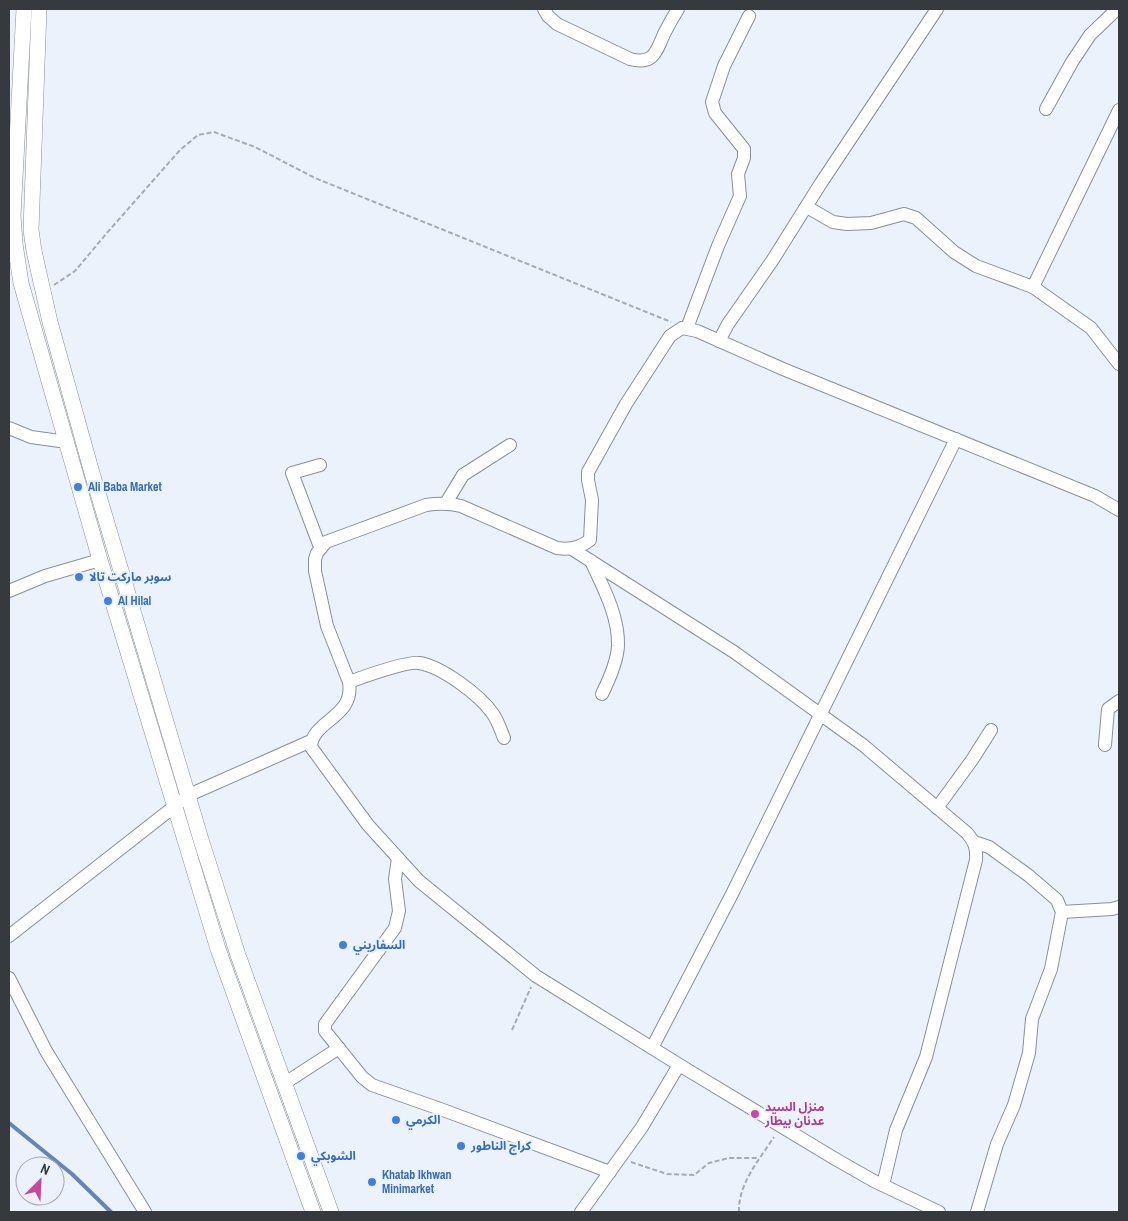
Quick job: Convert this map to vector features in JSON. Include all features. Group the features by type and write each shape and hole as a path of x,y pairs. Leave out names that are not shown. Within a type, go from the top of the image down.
{"main road":[{"path":"24,9 13,215 21,283 100,560 218,949 314,1212"},
{"path":"39,9 31,230 50,322 92,473 202,843 238,955 331,1212"}],"street":[{"path":"544,9 548,16 557,24 630,59 643,60 650,59 657,52 678,9"},
{"path":"719,341 728,324 758,282 937,9"},
{"path":"1046,109 1072,62 1090,35 1117,9"},
{"path":"686,328 740,196 738,174 744,158 744,149 715,113 712,102 724,66 749,16"},
{"path":"1033,287 1119,110"},
{"path":"807,207 833,222 847,224 871,223 896,215 910,215 920,221 954,252 976,266 1033,287 1091,328 1119,364"},
{"path":"939,1212 837,1160 536,976 419,880 368,825 313,752 312,741 316,734 347,703 350,690 349,682 327,626 314,566 315,559 320,547 326,542 426,506 446,503 461,506 556,548 572,549 579,547 590,540 592,500 588,472 626,404 670,336 676,331 686,328 1096,496 1119,510"},
{"path":"9,428 30,437 67,442"},
{"path":"652,1048 732,894 956,439"},
{"path":"446,503 464,475 510,445"},
{"path":"320,466 292,473 320,547"},
{"path":"572,549 726,647 863,745 967,833 974,842 977,852 976,860 946,982 926,1057 896,1130 883,1185"},
{"path":"9,591 45,576 100,560"},
{"path":"591,561 608,597 617,631 618,647 613,667 602,694"},
{"path":"349,682 385,670 418,662 445,672 472,693 493,714 504,738"},
{"path":"1105,745 1108,709 1119,701"},
{"path":"937,808 991,730"},
{"path":"9,936 189,795 312,741"},
{"path":"974,842 989,847 1028,875 1056,900 1061,906 1062,912 1051,969 1032,1019 1028,1053 1016,1096 997,1144 977,1212"},
{"path":"398,858 395,879 398,910 395,928 325,1024 326,1031 362,1077 372,1085 610,1172"},
{"path":"1062,912 1112,909 1119,906"},
{"path":"9,978 46,1051 145,1212"},
{"path":"285,1083 339,1048"},
{"path":"581,1212 642,1127 679,1065"}],"path":[{"path":"42,288 57,284 75,271 180,150 198,135 214,132 255,147 315,178 686,328"},
{"path":"512,1030 536,976"},
{"path":"739,1212 738,1200 752,1168 775,1136 780,1125"},
{"path":"621,1157 640,1166 667,1174 694,1175 710,1163 730,1158 759,1158"}],"waterway":[{"path":"9,1123 72,1174 111,1212"}],"place":[{"name":"Ali Baba Market","path":"78,487"},
{"name":"سوبر ماركت تالا","path":"79,577"},
{"name":"Al Hilal","path":"108,601"},
{"name":"السفاريني","path":"343,945"},
{"name":"منزل السيد عدنان بيطار","path":"755,1114"},
{"name":"الكرمي","path":"396,1120"},
{"name":"كراج الناطور","path":"461,1146"},
{"name":"الشوبكي","path":"301,1156"},
{"name":"Khatab Ikhwan Minimarket","path":"372,1182"}]}
